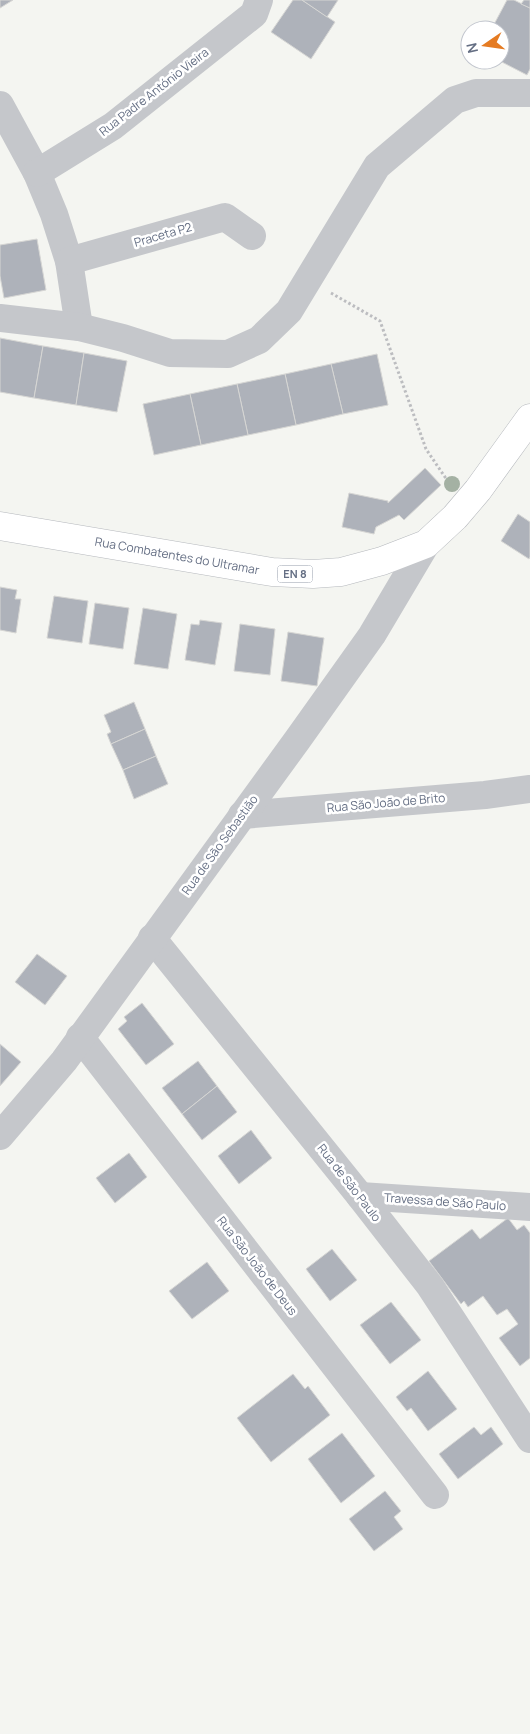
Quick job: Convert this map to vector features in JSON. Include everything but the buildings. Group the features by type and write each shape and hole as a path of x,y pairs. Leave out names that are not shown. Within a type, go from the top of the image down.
{"main road":[{"name":"Rua Combatentes do Ultramar","path":"0,526 272,572 313,574 340,572 382,561 426,544 455,517 478,490 530,418"}],"street":[{"name":"Rua Padre António Vieira","path":"37,173 113,126 254,14 259,0"},
{"path":"0,318 79,327 123,338 170,353 228,354 259,340 289,311 377,166 455,100 476,92 530,93"},
{"path":"0,105 37,173 54,214 69,261 79,327"},
{"name":"Praceta P2","path":"69,261 225,218 252,236"},
{"name":"Rua de São Sebastião","path":"0,1136 64,1061 372,635 426,544"},
{"name":"Rua São João de Brito","path":"242,815 485,795 530,789"},
{"name":"Rua de São Paulo","path":"152,938 430,1286 530,1439"},
{"name":"Rua São João de Deus","path":"80,1037 435,1495"},
{"name":"Travessa de São Paulo","path":"360,1196 530,1207"}],"path":[{"path":"308,280 380,321 426,449 465,505"}]}
